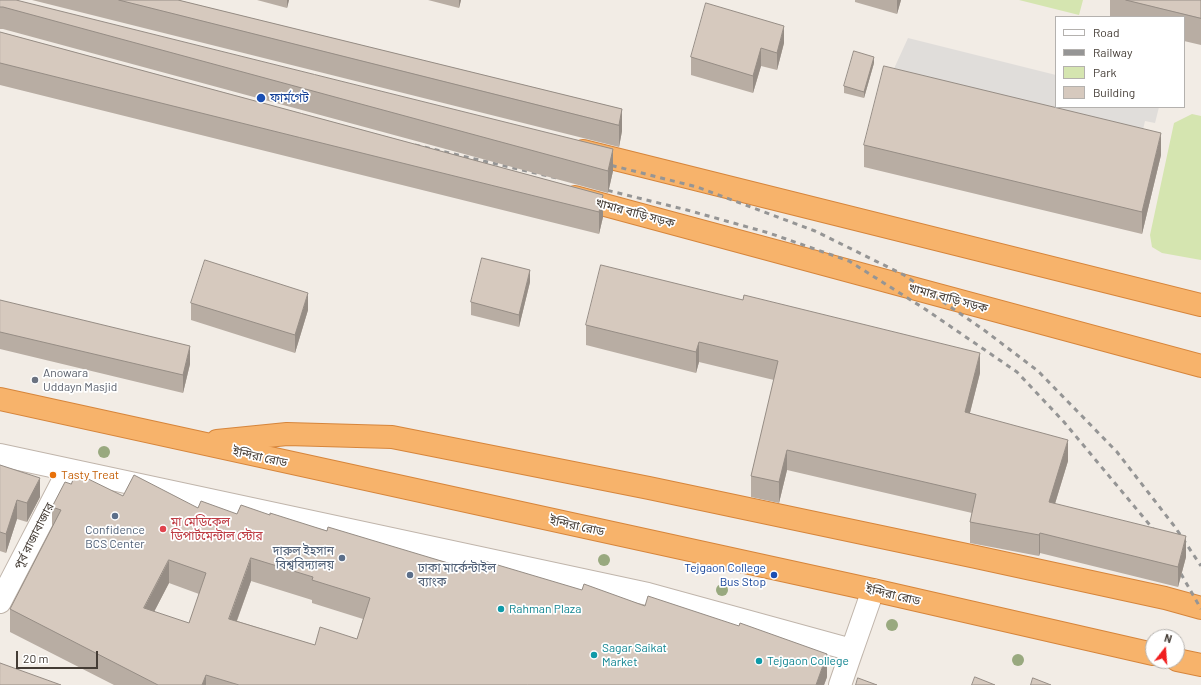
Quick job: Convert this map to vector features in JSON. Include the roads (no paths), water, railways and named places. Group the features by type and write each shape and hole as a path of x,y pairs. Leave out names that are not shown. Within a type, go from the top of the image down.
{"highway":[{"path":"566,146 1201,305"},
{"name":"খামার বাড়ি সড়ক","path":"554,191 1201,366"},
{"name":"ইন্দিরা রোড","path":"0,399 873,590 1145,652"},
{"path":"196,443 287,434 392,438 649,488 1116,587 1201,608"},
{"path":"1185,662 1201,665"}],"street":[{"path":"0,455 68,471 648,594 852,650"},
{"name":"পূর্ব রাজাবাজার","path":"0,602 68,471"},
{"path":"840,685 873,590"}],"railway":[{"path":"415,145 561,179"},
{"path":"602,163 697,187 815,231 904,275 984,330 1038,371 1117,452 1175,527 1201,566"},
{"path":"598,188 687,210 769,233 849,261 925,309 1017,372 1064,422 1159,536"},
{"path":"1176,565 1201,609"}],"place":[{"name":"ফার্মগেট","path":"261,98"},
{"name":"Anowara Uddayn Masjid","path":"35,380"},
{"name":"Tasty Treat","path":"53,475"},
{"name":"Confidence BCS Center","path":"115,516"},
{"name":"মা মেডিকেল ডিপার্টমেন্টাল স্টোর","path":"163,529"},
{"name":"দারুল ইহসান বিশ্ববিদ্যালয়","path":"342,558"},
{"name":"ঢাকা মার্কেন্টাইল ব্যাংক","path":"410,575"},
{"name":"Tejgaon College Bus Stop","path":"774,575"},
{"name":"Rahman Plaza","path":"501,609"},
{"name":"Sagar Saikat Market","path":"594,655"},
{"name":"Tejgaon College","path":"759,661"}]}
